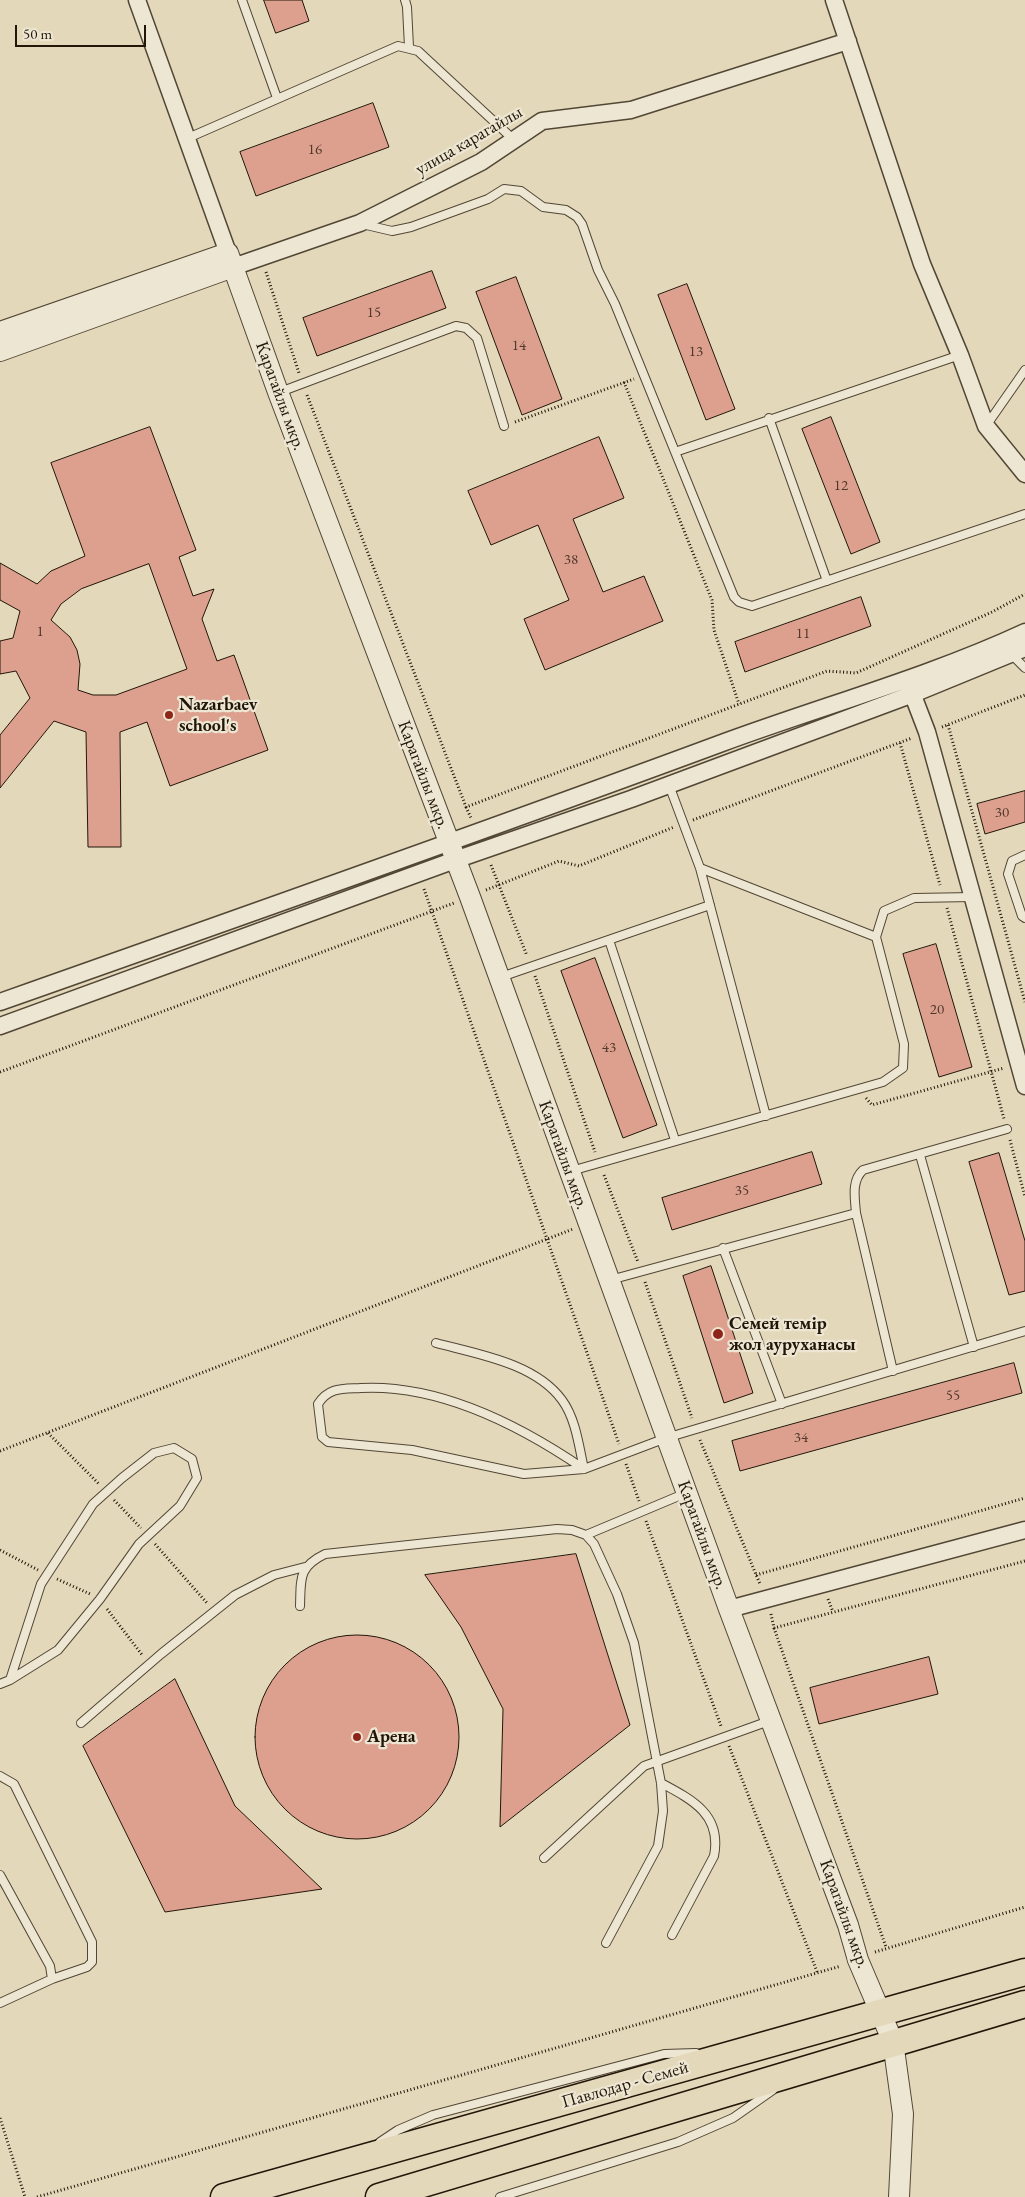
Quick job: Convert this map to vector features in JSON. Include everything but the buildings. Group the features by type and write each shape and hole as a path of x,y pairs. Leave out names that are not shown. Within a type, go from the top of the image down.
{"highway":[{"name":"Павлодар - Семей","path":"224,2197 1025,1972"},
{"name":"Павлодар - Семей","path":"379,2197 1025,2004"}],"street":[{"path":"137,0 231,260"},
{"path":"834,0 922,264 960,355 986,426 1025,474"},
{"name":"улица карагайлы","path":"231,260 261,257 360,223 481,162 542,121 631,110 848,41"},
{"path":"0,332 231,260"},
{"path":"0,351 231,260"},
{"name":"Карагайлы мкр.","path":"231,260 278,392 470,897 686,1493 848,1925 858,1960 882,2012 893,2042 903,2114 899,2197"},
{"path":"0,1002 452,851 807,712 907,679 1025,632"},
{"path":"0,1026 418,874 452,851 485,850 669,786 914,694 1018,651"},
{"path":"907,679 927,732 1025,1086"},
{"path":"729,1609 1025,1530"}],"lane":[{"path":"242,0 278,98"},
{"path":"405,0 409,47"},
{"path":"188,138 398,46 409,47 418,51 514,140"},
{"path":"360,223 392,231 411,227 488,200 504,189 521,190 543,207 572,213 582,224 598,270 644,375 734,597 739,602 752,606 1025,514"},
{"path":"278,392 456,326 466,328 477,338 504,426"},
{"path":"675,452 769,418 960,355"},
{"path":"986,426 1025,370"},
{"path":"769,418 827,581"},
{"path":"1018,651 1025,668"},
{"path":"669,786 700,868 766,1116"},
{"path":"1025,855 1012,860 1008,874 1022,916 1025,918"},
{"path":"700,868 876,937"},
{"path":"569,1171 883,1082 903,1068 904,1044 876,937 884,911 914,898 973,897"},
{"path":"499,978 710,905"},
{"path":"609,940 675,1140"},
{"path":"893,1371 856,1213 855,1188 860,1174 863,1170 1007,1129"},
{"path":"920,1154 974,1347"},
{"path":"609,1280 856,1213"},
{"path":"723,1248 782,1404"},
{"path":"584,1469 540,1440 460,1404 422,1394 374,1387 338,1389 324,1394 318,1404 322,1437 328,1442 412,1450 524,1474 584,1469 666,1438 1025,1331"},
{"path":"436,1342 510,1365 538,1378 562,1400 574,1426 584,1469"},
{"path":"0,1684 10,1680 58,1650 100,1599 139,1544 180,1506 197,1478 192,1458 174,1448 154,1453 93,1504 41,1584 10,1680"},
{"path":"586,1535 686,1493"},
{"path":"81,1723 214,1611 250,1586 274,1575 305,1567 313,1560 326,1554 557,1529 572,1530 586,1535 594,1544 617,1594 634,1643 661,1783 663,1811 658,1846 606,1943"},
{"path":"300,1606 300,1584 305,1567"},
{"path":"544,1858 635,1773 656,1760 771,1720"},
{"path":"0,1776 14,1784 92,1942 92,1962 87,1968 52,1979 0,2004"},
{"path":"661,1783 700,1806 713,1829 716,1843 714,1856 672,1934"},
{"path":"0,1875 50,1966 52,1979"},
{"path":"500,2197 678,2142 733,2118 801,2070"}],"path":[{"path":"261,257 302,384 466,807 826,671 856,673 992,612 1025,594"},
{"path":"504,426 644,375"},
{"path":"624,382 712,600 714,630 739,704"},
{"path":"0,1072 432,912 559,861 579,866 683,824 1025,695"},
{"path":"948,725 1025,1002"},
{"path":"900,743 992,1071 1025,1197"},
{"path":"485,850 531,966 599,1163 642,1271 696,1430 767,1599 774,1628 886,1947"},
{"path":"418,874 642,1511 725,1736 818,1974"},
{"path":"860,1089 872,1104 1019,1064"},
{"path":"0,1451 588,1224"},
{"path":"48,1432 148,1536 214,1611"},
{"path":"756,1575 1025,1498"},
{"path":"0,1550 47,1575 100,1599 149,1664"},
{"path":"774,1628 1025,1561"},
{"path":"37,2197 818,1974 858,1960 886,1947 1025,1907"},
{"path":"0,2118 25,2197"}],"place":[{"name":"Nazarbaev school's","path":"169,715"},
{"name":"Семей темір жол ауруханасы","path":"718,1334"},
{"name":"Арена","path":"357,1737"}]}
